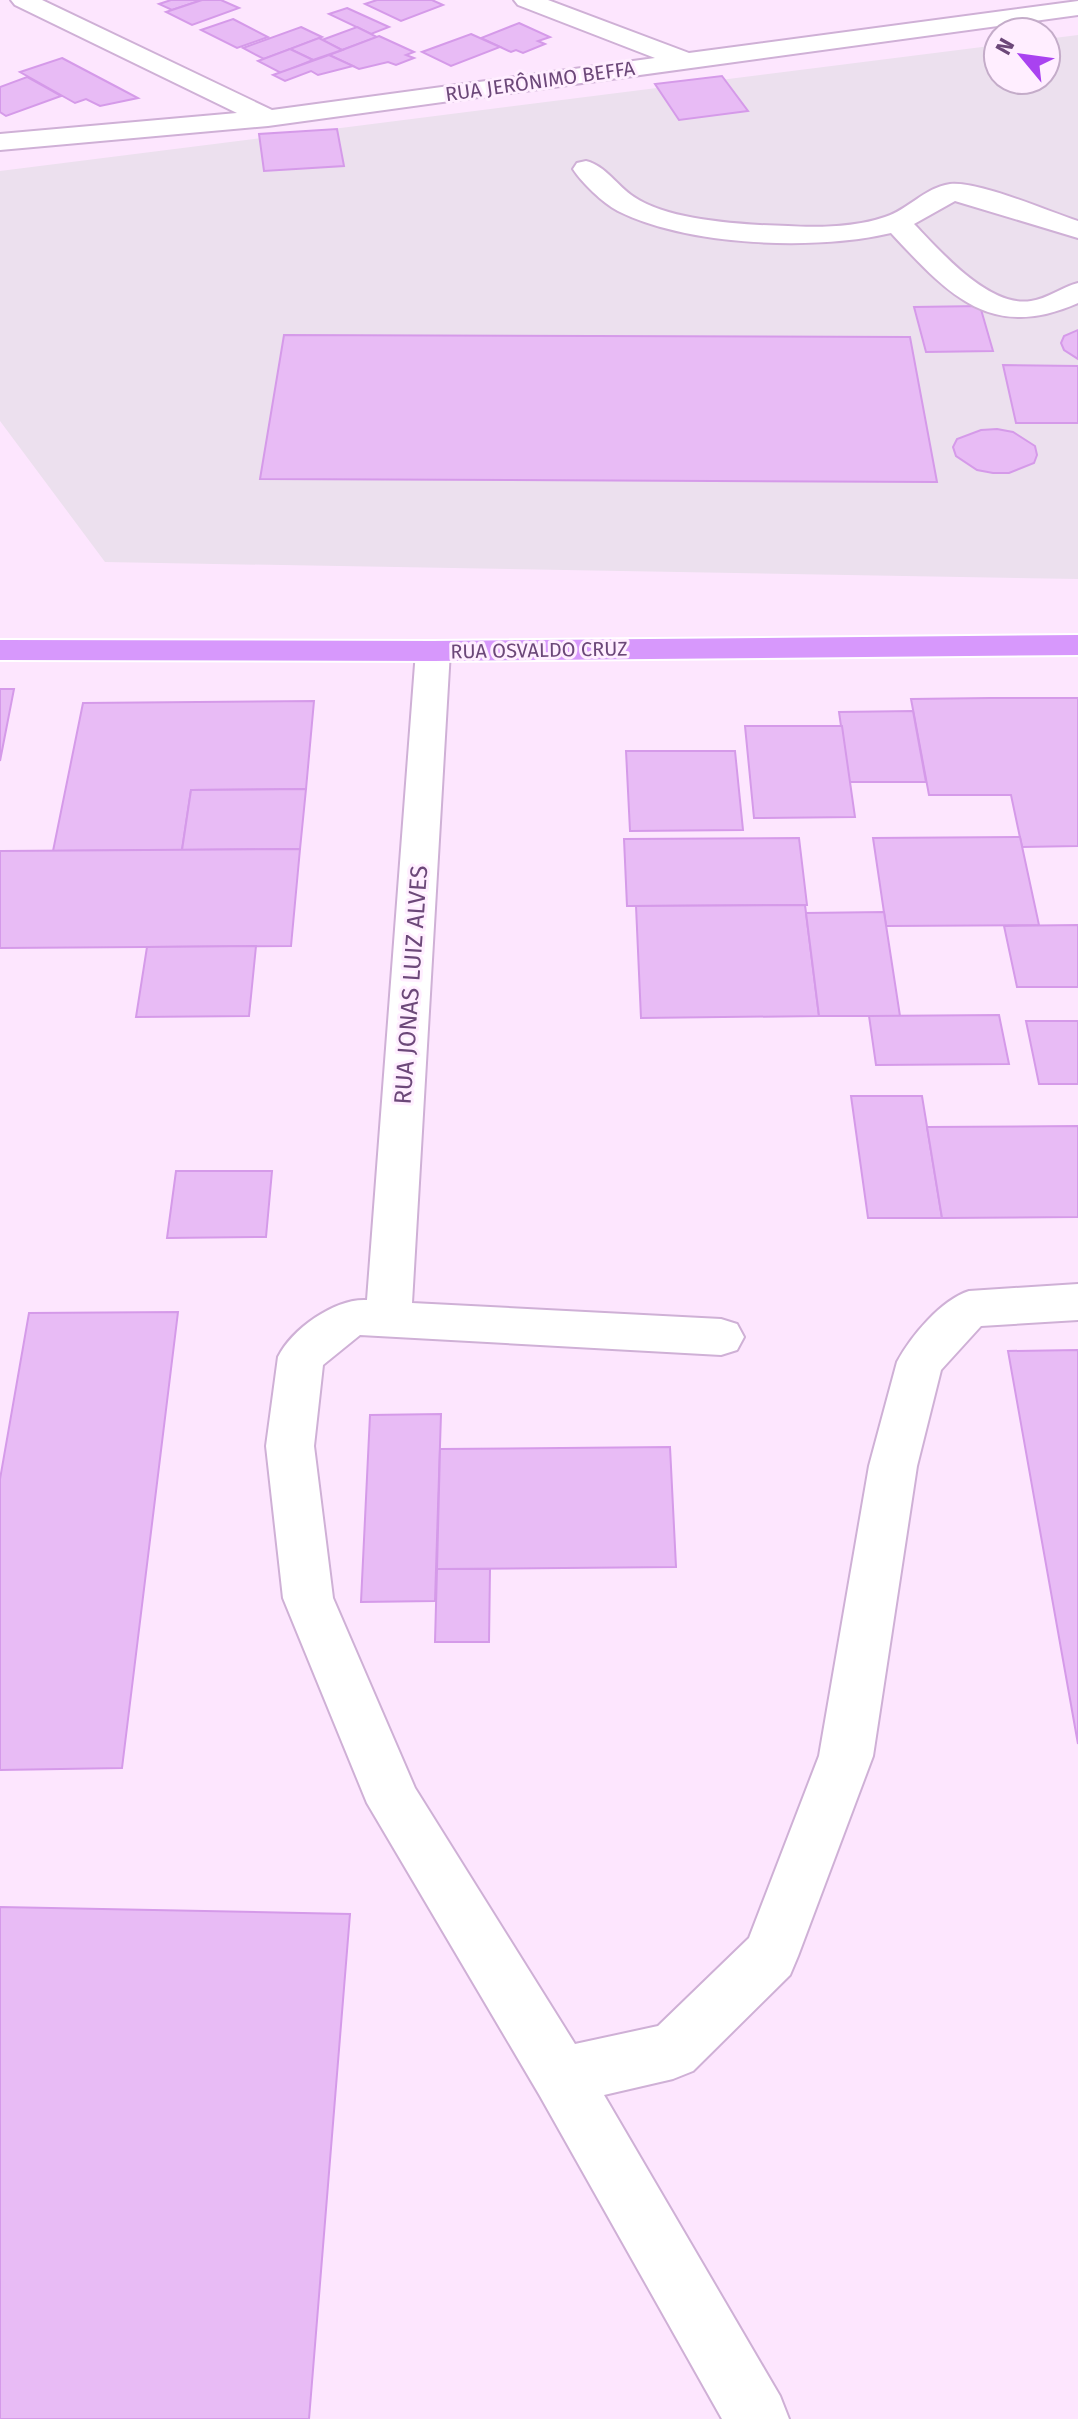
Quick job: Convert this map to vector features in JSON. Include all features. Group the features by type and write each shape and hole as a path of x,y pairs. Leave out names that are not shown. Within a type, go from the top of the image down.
{"highway":[{"name":"RUA OSVALDO CRUZ","path":"0,650 433,651 1078,645"}],"street":[{"path":"23,0 268,118"},
{"path":"526,0 685,61"},
{"path":"1069,0 1078,6"},
{"name":"RUA JERÔNIMO BEFFA","path":"0,142 268,118 1078,6"},
{"path":"586,169 625,204 682,225 790,235 867,230 897,223 929,202 952,192 977,196 1078,230"},
{"path":"897,223 964,289 1012,310 1033,310 1078,292"},
{"name":"RUA JONAS LUIZ ALVES","path":"388,1319 433,651"},
{"path":"561,2076 673,2051 770,1956 846,1756 893,1466 920,1362 969,1309 1078,1302"},
{"path":"721,1337 351,1317 301,1357 290,1446 308,1598 394,1803 561,2076 757,2419"}],"shaded area":[{"path":"1078,35 1078,579 105,562 0,421 0,171 982,47 982,96 1062,96 1062,37"}],"building":[{"path":"171,0 202,0 172,10 159,4"},
{"path":"202,0 221,0 239,8 192,25 166,12"},
{"path":"377,0 432,0 443,5 401,21 365,4"},
{"path":"347,8 389,27 371,34 329,14"},
{"path":"233,19 268,37 237,48 201,30"},
{"path":"519,23 550,37 538,41 545,44 523,53 516,50 511,52 481,38"},
{"path":"301,27 322,37 264,59 243,48"},
{"path":"357,27 377,37 342,50 322,40"},
{"path":"471,34 500,47 451,66 422,52"},
{"path":"379,36 414,52 406,55 414,58 396,65 388,62 359,69 329,55"},
{"path":"319,38 342,50 313,60 290,49"},
{"path":"290,49 313,60 281,73 258,61"},
{"path":"329,55 353,66 318,75 311,71 285,81 273,75"},
{"path":"62,58 138,98 100,106 86,99 75,103 20,72"},
{"path":"722,76 748,111 679,120 655,84"},
{"path":"27,77 61,96 6,116 0,112 0,87"},
{"path":"337,129 344,166 264,171 259,134"},
{"path":"980,306 993,351 926,352 914,307"},
{"path":"1078,330 1078,359 1064,350 1061,343 1064,336"},
{"path":"284,335 910,337 937,482 260,479"},
{"path":"1003,365 1078,366 1078,423 1016,423"},
{"path":"981,430 1013,432 1035,446 1037,455 1034,463 1009,473 993,473 977,470 956,456 953,447 957,439"},
{"path":"0,689 14,689 0,761"},
{"path":"1078,698 1078,846 1022,847 1011,795 929,795 911,699"},
{"path":"314,701 306,789 191,790 182,850 53,851 83,703"},
{"path":"913,711 926,782 849,782 839,712"},
{"path":"745,726 842,726 855,817 754,818"},
{"path":"626,751 735,751 743,830 630,831"},
{"path":"306,789 300,849 182,850 191,790"},
{"path":"1020,837 1039,925 886,926 873,838"},
{"path":"799,838 807,905 627,906 624,839"},
{"path":"300,849 291,946 0,948 0,851"},
{"path":"805,905 819,1016 641,1018 636,906"},
{"path":"884,912 900,1016 819,1016 806,913"},
{"path":"1078,925 1078,987 1017,987 1004,926"},
{"path":"256,946 249,1016 136,1017 147,947"},
{"path":"999,1015 1009,1064 876,1065 869,1016"},
{"path":"1026,1021 1078,1021 1078,1084 1039,1084"},
{"path":"851,1096 922,1096 942,1218 868,1218"},
{"path":"1078,1126 1078,1217 942,1218 927,1127"},
{"path":"176,1171 272,1171 266,1237 167,1238"},
{"path":"178,1312 122,1768 0,1770 0,1479 29,1313"},
{"path":"1078,1350 1078,1744 1008,1351"},
{"path":"441,1414 435,1601 361,1602 370,1415"},
{"path":"670,1447 676,1567 437,1569 440,1449"},
{"path":"437,1569 490,1569 489,1642 435,1642"},
{"path":"0,1907 350,1914 309,2419 0,2419"}]}
